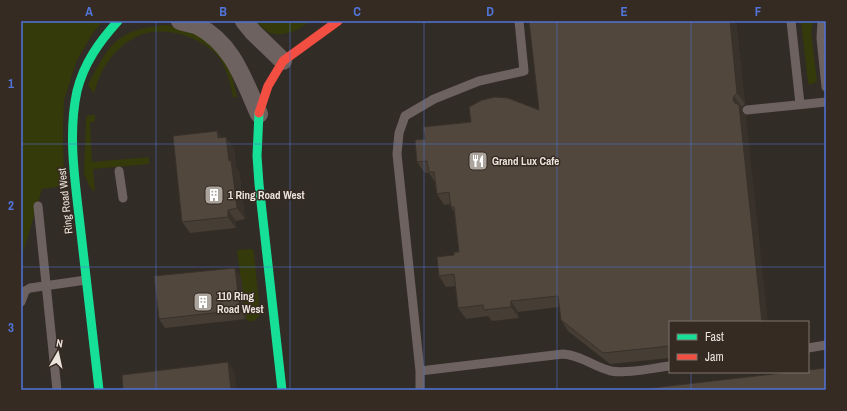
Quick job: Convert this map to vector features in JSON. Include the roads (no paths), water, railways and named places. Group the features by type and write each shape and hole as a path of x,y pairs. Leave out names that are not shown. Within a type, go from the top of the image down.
{"street":[{"name":"Ring Road West","path":"99,390 74,172 72,142 73,108 82,76 93,52 109,30 118,21"},
{"path":"180,21 198,26 218,40 232,56 259,114"},
{"path":"244,21 253,32 283,61"},
{"path":"282,390 259,184 257,156 259,114 268,86 283,61 338,21"}],"lane":[{"path":"420,390 420,371 397,154 399,133 405,116 434,99 479,81 524,71 520,21"},
{"path":"822,21 821,38 826,87"},
{"path":"790,23 800,104"},
{"path":"747,110 826,102"},
{"path":"119,171 123,198"},
{"path":"38,206 57,390"},
{"path":"21,302 25,291 30,288 86,280"},
{"path":"809,348 826,345"},
{"path":"420,371 563,354 571,354 603,369 617,372 669,366"}],"place":[{"name":"Grand Lux Cafe","path":"478,161"},
{"name":"1 Ring Road West","path":"214,195"},
{"name":"110 Ring Road West","path":"203,302"}]}
